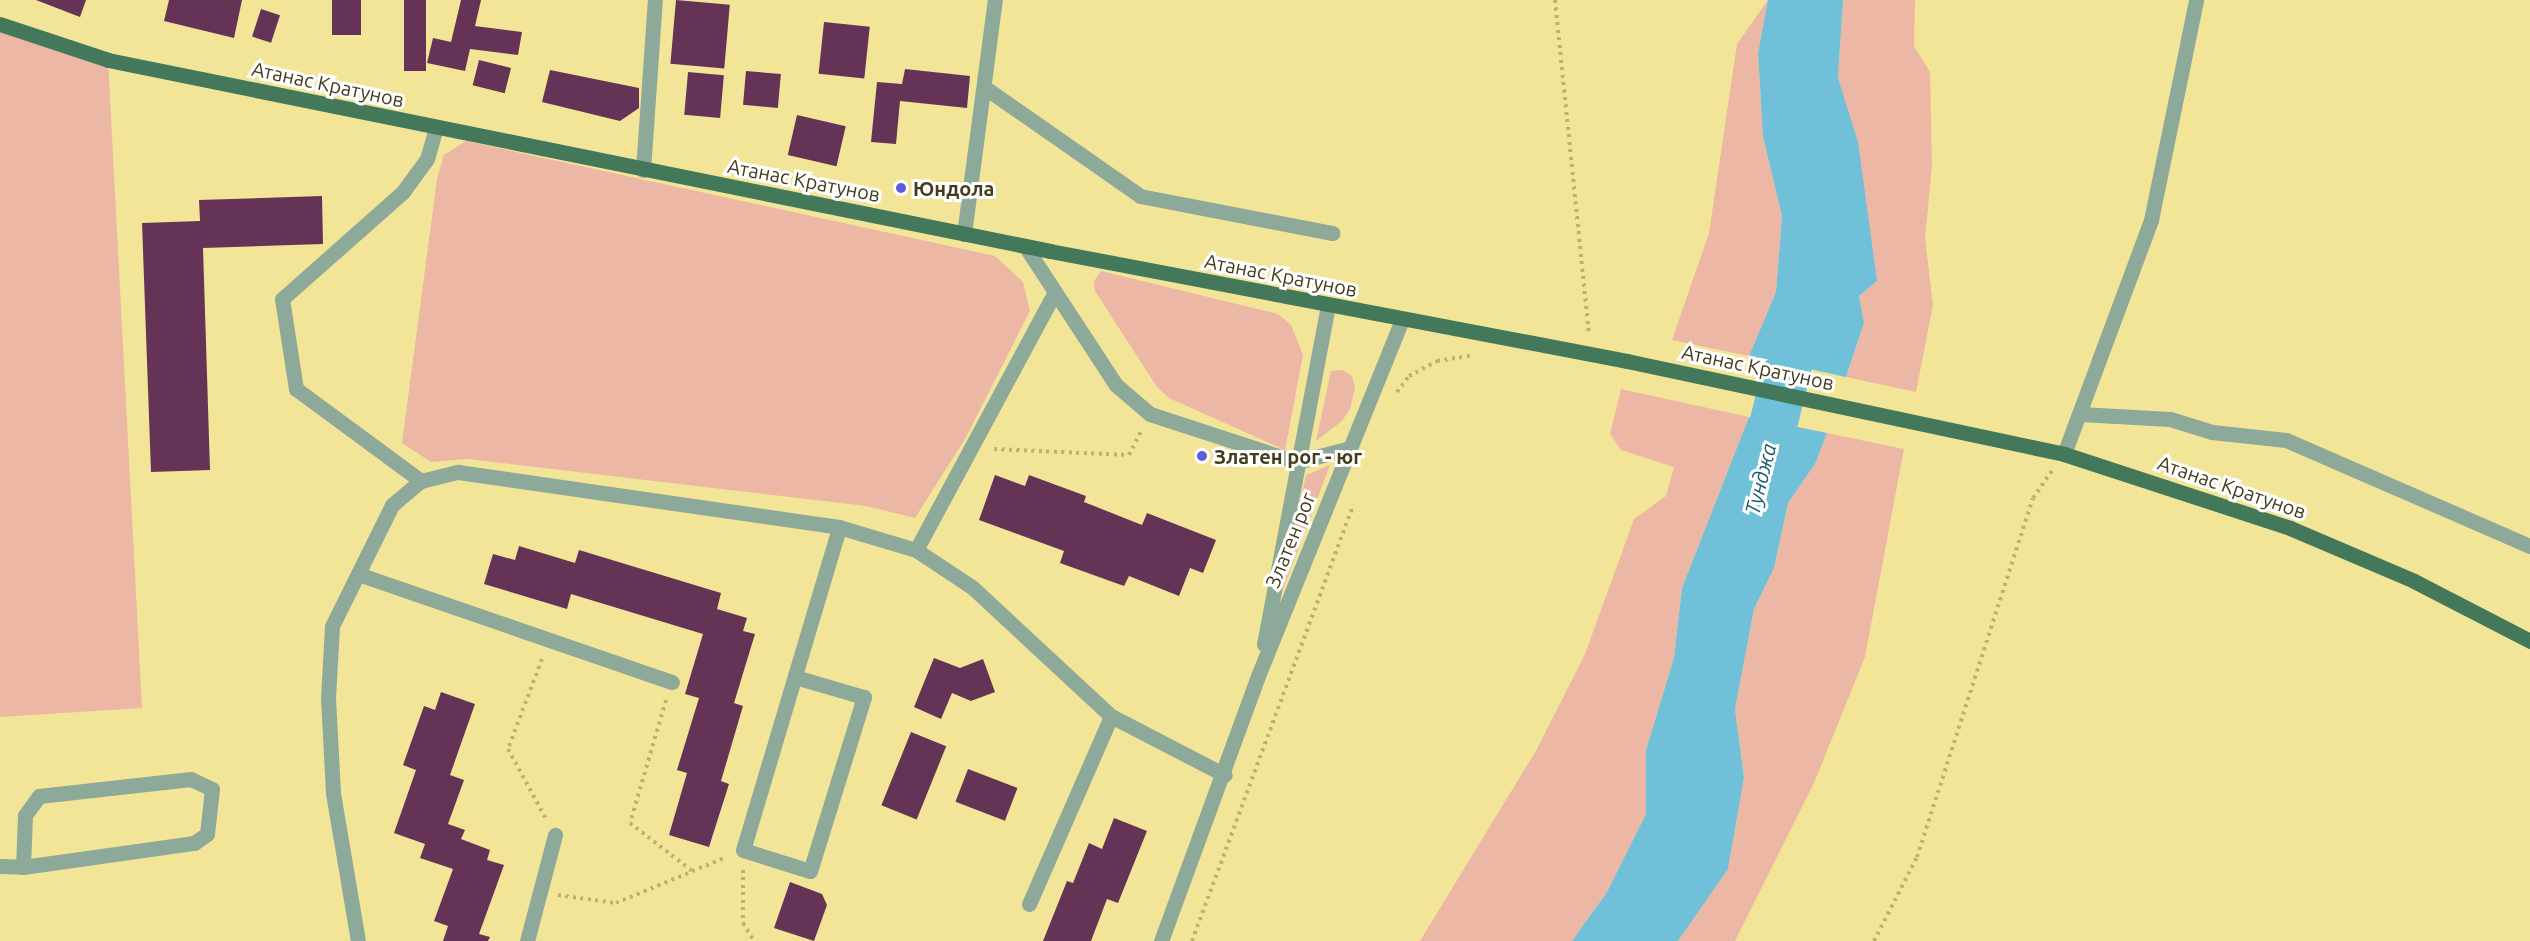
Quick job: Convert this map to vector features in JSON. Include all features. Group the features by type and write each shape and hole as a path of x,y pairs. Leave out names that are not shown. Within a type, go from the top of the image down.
{"main road":[{"name":"Атанас Кратунов","path":"0,24 108,60 964,234 1402,320 1627,361 2064,454 2290,528 2414,581 2530,641"}],"street":[{"path":"644,170 655,0"},
{"path":"964,234 995,0"},
{"path":"2064,454 2151,220 2196,0"},
{"path":"984,87 1140,196 1332,232"},
{"path":"421,481 296,389 282,299 402,193 427,159 436,127"},
{"path":"1025,246 1116,385 1150,414 1297,462 1350,448"},
{"path":"916,550 1056,292"},
{"name":"Златен рог","path":"1258,676 1297,462 1329,305"},
{"name":"Златен рог","path":"1161,941 1225,775 1258,676 1402,320"},
{"path":"2080,414 2170,419 2212,432 2286,440 2530,546"},
{"path":"358,941 333,793 328,698 332,626 392,505 421,481 458,472 839,527 916,550 972,587 1111,716 1225,775"},
{"path":"795,676 864,697 810,871 743,850 839,527"},
{"path":"358,574 672,682"},
{"path":"1029,904 1111,716"},
{"path":"0,866 23,867 194,843 207,834 212,789 191,779 39,796 25,815 23,867"},
{"path":"527,941 555,836"}],"path":[{"path":"1555,0 1591,355"},
{"path":"1391,400 1409,376 1427,366 1476,355"},
{"path":"971,447 1129,455 1150,414"},
{"path":"1874,941 1917,857 2033,498 2064,454"},
{"path":"1192,941 1357,493"},
{"path":"549,639 508,749 555,836"},
{"path":"672,682 630,823 692,871"},
{"path":"540,893 616,903 743,850 743,923 754,941"}],"shaded area":[{"path":"1768,0 1758,53 1763,137 1782,216 1776,292 1749,356 1672,340 1709,233 1737,44"},
{"path":"1843,0 1915,0 1914,46 1930,72 1932,166 1925,239 1933,305 1916,392 1846,377 1864,323 1859,296 1877,281 1838,78"},
{"path":"0,24 108,60 142,708 0,717"},
{"path":"466,141 995,256 1023,282 1030,311 965,439 915,518 866,506 467,459 431,462 402,443 437,179 444,155"},
{"path":"1101,271 1278,314 1291,325 1303,355 1285,450 1169,398 1157,387 1095,291 1094,281"},
{"path":"1343,370 1352,376 1355,388 1350,409 1342,421 1316,441 1331,371"},
{"path":"1621,389 1749,417 1682,588 1674,658 1646,750 1646,814 1607,892 1572,941 1420,941 1537,749 1585,654 1634,519 1666,496 1674,467 1621,450 1610,434"},
{"path":"1827,433 1904,449 1865,657 1814,783 1735,941 1678,941 1728,869 1744,778 1735,709 1754,609 1774,568 1788,503 1815,464"},
{"path":"1330,465 1279,600 1306,475"}],"water":[{"path":"1768,0 1843,0 1838,78 1858,142 1877,281 1859,296 1864,323 1846,377 1749,356 1776,292 1782,216 1763,137 1758,53"},
{"path":"1749,417 1827,433 1815,464 1788,503 1774,568 1754,609 1735,709 1744,778 1728,869 1678,941 1572,941 1607,892 1646,814 1646,750 1674,658 1682,588"}],"building":[{"path":"36,0 86,0 80,17"},
{"path":"169,0 242,0 234,38 164,21"},
{"path":"332,0 361,0 361,35 332,35"},
{"path":"404,0 426,0 426,71 404,71"},
{"path":"461,0 481,0 475,26 522,32 518,55 470,49 465,71 427,63 433,38 451,42"},
{"path":"676,0 730,5 724,68 670,64"},
{"path":"261,9 280,15 271,43 252,37"},
{"path":"824,22 870,27 864,79 819,74"},
{"path":"479,60 511,68 505,93 473,85"},
{"path":"905,69 970,76 967,108 900,101 896,144 871,142 877,82 902,84"},
{"path":"550,70 639,88 639,108 620,121 542,102"},
{"path":"746,71 781,74 778,108 743,105"},
{"path":"688,72 724,75 720,118 684,115"},
{"path":"797,115 846,126 836,166 788,155"},
{"path":"322,196 323,244 203,248 210,470 151,472 142,223 200,221 199,200"},
{"path":"995,475 1025,486 1029,475 1086,496 1084,502 1142,525 1147,513 1216,540 1203,573 1190,568 1179,596 1129,576 1124,586 1060,563 1064,551 979,520"},
{"path":"519,546 575,563 579,550 721,593 717,609 747,618 743,631 755,634 734,703 743,706 721,781 729,784 709,847 669,835 687,773 677,770 699,698 685,694 703,634 571,594 567,609 484,584 493,554 515,560"},
{"path":"934,658 960,668 983,659 995,692 971,701 952,693 941,719 914,707"},
{"path":"441,692 475,704 450,775 464,780 448,824 465,830 461,839 490,850 487,860 504,865 479,934 490,937 488,941 443,941 448,926 434,921 453,869 420,858 425,844 394,833 416,770 403,765 424,706 435,710"},
{"path":"911,732 946,746 917,819 881,805"},
{"path":"968,769 1017,788 1005,821 955,802"},
{"path":"1114,818 1147,831 1118,903 1107,899 1091,941 1043,941 1067,881 1073,883 1089,843 1102,849"},
{"path":"790,882 822,894 827,905 814,941 774,928"}],"waterway":[{"name":"Тунджа","path":"1758,486 1804,300"}],"place":[{"name":"Юндола","path":"901,188"},
{"name":"Златен рог - юг","path":"1202,456"}]}
